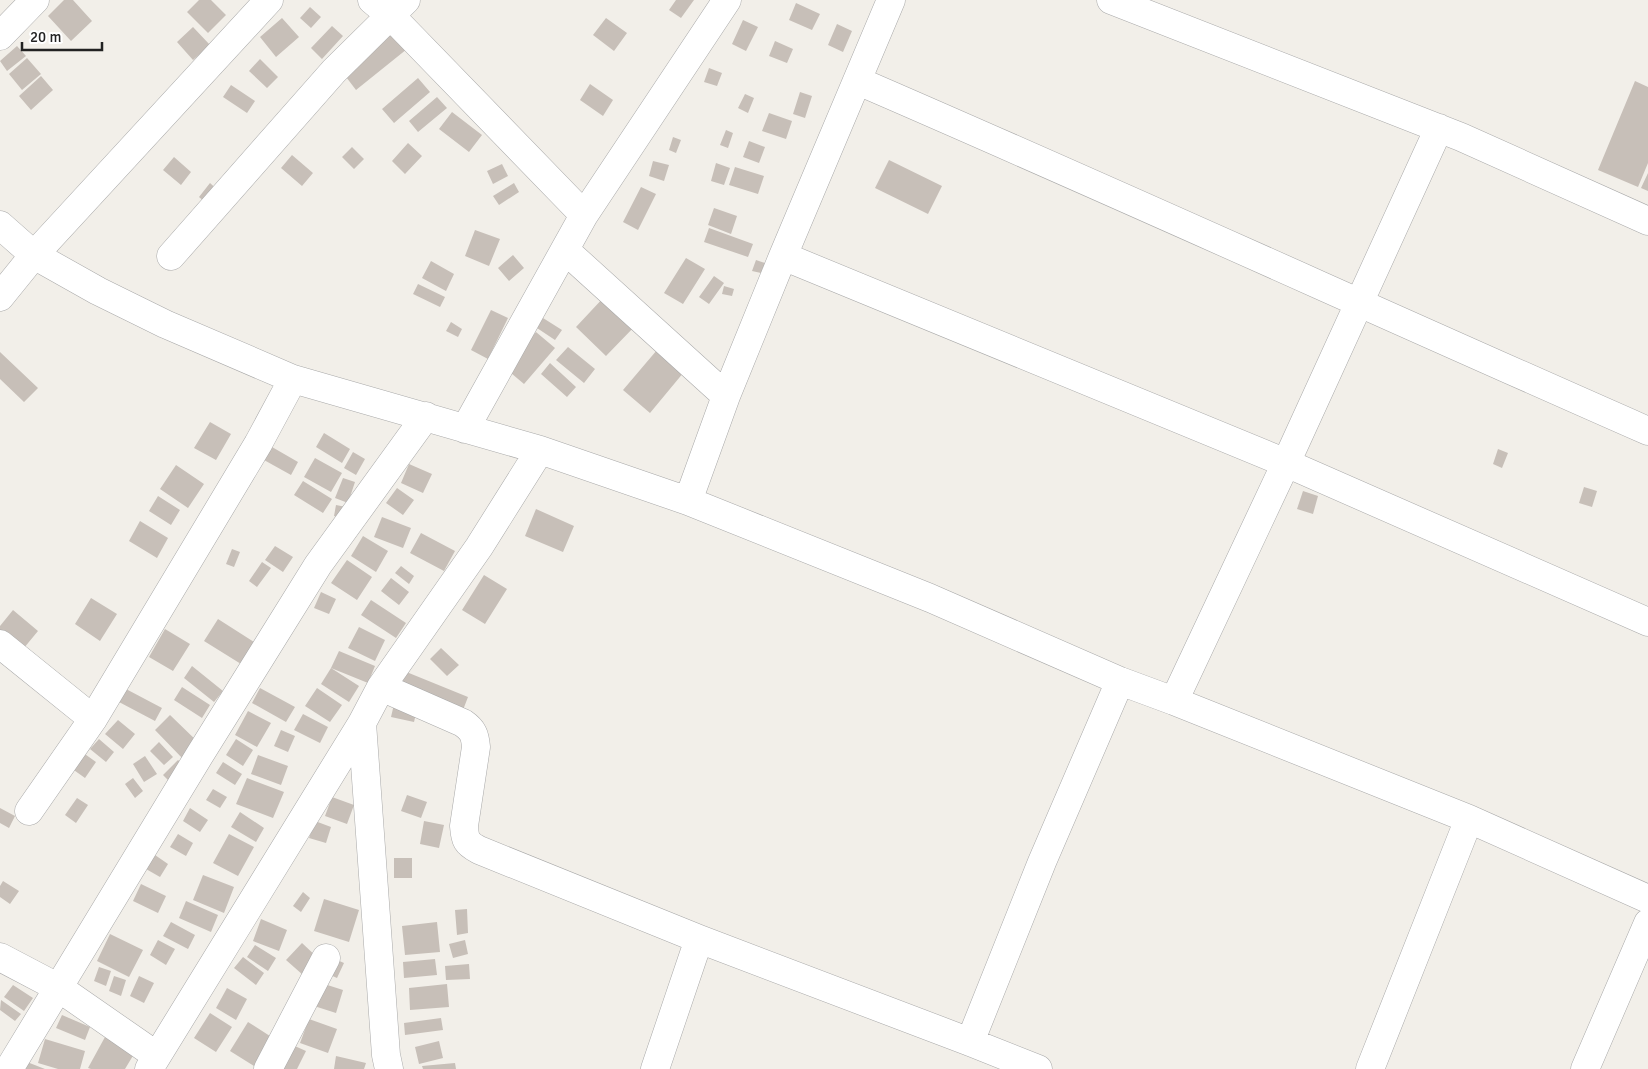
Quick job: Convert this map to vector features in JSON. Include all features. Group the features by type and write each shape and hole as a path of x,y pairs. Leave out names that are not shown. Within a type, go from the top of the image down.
{"street":[{"path":"0,36 35,0"},
{"path":"0,297 34,255 269,0"},
{"path":"465,429 584,215 727,0"},
{"path":"688,501 726,396 783,256 892,0"},
{"path":"1111,0 1439,128 1648,221"},
{"path":"171,256 390,5 584,215"},
{"path":"858,81 1054,166 1359,304 1648,431"},
{"path":"1174,701 1286,463 1439,128"},
{"path":"0,225 34,255 98,291 165,324 293,380 426,416 540,450 688,501 930,598 1120,681 1469,819 1648,899"},
{"path":"565,250 726,396"},
{"path":"783,256 1286,463 1648,622"},
{"path":"29,812 93,719 258,444 293,380"},
{"path":"9,1069 199,756 318,565 426,416"},
{"path":"0,957 59,988 153,1062 362,723 381,688 479,547 540,450"},
{"path":"0,644 93,719"},
{"path":"970,1042 1042,862 1120,681"},
{"path":"381,688 463,723 472,729 476,738 476,747 464,826 465,838 470,845 699,940 1038,1069"},
{"path":"362,723 386,1055 389,1069"},
{"path":"1370,1069 1469,819"},
{"path":"1585,1069 1648,923"},
{"path":"655,1069 699,940"},
{"path":"268,1069 326,958"}],"building":[{"path":"64,0 73,0 92,21 71,41 48,16"},
{"path":"199,0 211,0 226,15 208,33 187,12"},
{"path":"676,0 694,0 681,18 669,10"},
{"path":"796,3 820,14 812,30 789,20"},
{"path":"310,7 321,17 311,28 300,18"},
{"path":"282,18 299,37 276,57 260,37"},
{"path":"606,18 627,33 614,51 593,35"},
{"path":"743,20 758,27 746,51 732,44"},
{"path":"837,24 852,31 843,52 828,45"},
{"path":"332,26 343,36 322,59 311,48"},
{"path":"193,27 210,45 193,60 177,42"},
{"path":"391,28 407,49 356,90 340,69"},
{"path":"775,41 793,49 787,63 769,56"},
{"path":"17,46 26,56 7,71 0,61"},
{"path":"27,58 41,74 22,90 9,74"},
{"path":"260,59 278,77 267,88 249,71"},
{"path":"709,68 722,73 717,86 704,82"},
{"path":"41,76 53,90 31,110 19,96"},
{"path":"418,78 430,92 394,123 382,109"},
{"path":"1635,81 1648,87 1648,163 1638,187 1598,170"},
{"path":"590,84 613,100 603,116 580,100"},
{"path":"231,85 255,101 247,113 223,97"},
{"path":"800,92 812,96 805,118 793,114"},
{"path":"745,94 754,98 748,113 738,108"},
{"path":"437,97 447,108 418,132 409,121"},
{"path":"452,112 482,135 469,152 439,129"},
{"path":"769,113 792,121 786,139 762,131"},
{"path":"726,130 733,133 728,148 720,145"},
{"path":"673,137 681,140 676,153 669,150"},
{"path":"749,141 765,147 759,163 743,157"},
{"path":"408,143 422,156 405,174 392,161"},
{"path":"352,147 364,159 354,169 342,157"},
{"path":"292,155 313,173 302,186 281,168"},
{"path":"174,157 191,172 181,185 163,170"},
{"path":"889,160 942,186 928,214 875,188"},
{"path":"653,161 669,165 664,181 649,176"},
{"path":"716,163 730,168 724,185 711,181"},
{"path":"502,164 508,176 493,184 487,171"},
{"path":"735,167 764,176 758,194 729,185"},
{"path":"1648,173 1648,191 1641,188"},
{"path":"210,183 223,195 212,208 199,197"},
{"path":"514,183 519,192 499,205 493,196"},
{"path":"641,187 656,194 638,230 623,222"},
{"path":"714,208 737,216 731,234 708,225"},
{"path":"709,228 753,244 748,257 704,242"},
{"path":"475,230 500,239 489,266 465,256"},
{"path":"513,255 524,268 509,281 498,268"},
{"path":"686,258 705,269 683,304 664,293"},
{"path":"756,260 765,263 761,273 752,271"},
{"path":"431,261 454,274 446,291 422,278"},
{"path":"714,276 724,283 709,304 699,297"},
{"path":"418,284 445,297 440,307 413,294"},
{"path":"724,286 734,289 732,296 722,294"},
{"path":"605,296 636,325 606,356 576,327"},
{"path":"491,310 508,318 488,359 471,350"},
{"path":"543,318 562,330 555,340 537,328"},
{"path":"451,322 462,329 458,337 446,331"},
{"path":"536,332 555,348 524,384 505,368"},
{"path":"568,347 595,369 584,383 556,360"},
{"path":"657,350 684,372 650,413 623,390"},
{"path":"0,352 38,388 24,402 0,379"},
{"path":"550,363 576,387 567,397 541,374"},
{"path":"210,422 231,434 216,460 194,448"},
{"path":"324,433 350,449 342,463 316,447"},
{"path":"272,447 298,462 291,475 264,460"},
{"path":"1498,449 1508,453 1502,468 1493,464"},
{"path":"353,452 365,459 356,475 344,468"},
{"path":"315,458 342,473 331,492 304,477"},
{"path":"409,464 432,474 423,493 401,483"},
{"path":"176,465 204,484 188,508 160,489"},
{"path":"343,478 355,482 348,503 335,498"},
{"path":"303,481 332,499 323,513 294,495"},
{"path":"1584,487 1597,491 1592,507 1579,503"},
{"path":"397,488 414,500 403,515 386,503"},
{"path":"1303,491 1318,496 1313,514 1297,509"},
{"path":"158,496 180,510 171,525 149,511"},
{"path":"336,505 346,507 344,519 334,516"},
{"path":"536,509 574,526 563,552 525,536"},
{"path":"382,517 411,528 403,548 374,537"},
{"path":"140,521 168,538 157,558 129,541"},
{"path":"421,533 455,551 444,571 410,553"},
{"path":"363,536 388,551 376,572 351,556"},
{"path":"275,546 293,557 283,572 265,560"},
{"path":"232,549 240,552 234,567 226,564"},
{"path":"347,560 372,577 357,600 331,583"},
{"path":"262,562 271,568 257,587 249,581"},
{"path":"401,566 414,576 409,584 395,573"},
{"path":"484,575 507,589 485,624 462,610"},
{"path":"391,578 409,592 399,605 381,591"},
{"path":"321,592 336,599 329,614 314,608"},
{"path":"91,598 117,614 100,641 75,624"},
{"path":"371,600 406,623 396,638 361,615"},
{"path":"13,610 38,631 19,654 0,638 0,626"},
{"path":"218,619 254,642 241,664 204,641"},
{"path":"359,627 385,640 375,661 348,648"},
{"path":"165,629 190,644 173,671 149,657"},
{"path":"441,648 459,665 447,676 430,659"},
{"path":"339,651 375,666 368,683 331,668"},
{"path":"192,666 223,691 214,702 184,678"},
{"path":"331,668 359,686 349,702 321,684"},
{"path":"404,671 468,697 463,710 399,683"},
{"path":"182,687 210,705 202,718 174,700"},
{"path":"260,688 295,707 286,722 252,703"},
{"path":"317,688 342,705 330,722 305,706"},
{"path":"126,689 162,708 155,721 119,702"},
{"path":"395,700 418,705 414,722 391,717"},
{"path":"248,711 271,723 257,747 235,735"},
{"path":"303,714 328,727 320,743 294,730"},
{"path":"170,715 200,744 184,760 155,730"},
{"path":"118,720 135,734 123,749 105,734"},
{"path":"281,730 295,736 288,752 274,746"},
{"path":"99,739 114,752 106,762 90,749"},
{"path":"236,739 253,750 243,766 226,755"},
{"path":"159,742 173,757 164,765 150,751"},
{"path":"82,752 96,762 85,778 71,768"},
{"path":"258,755 288,766 281,785 251,774"},
{"path":"145,756 157,774 144,782 133,764"},
{"path":"178,760 185,766 169,781 163,775"},
{"path":"223,762 242,774 235,785 216,773"},
{"path":"133,778 143,791 135,798 125,784"},
{"path":"247,778 284,792 273,818 236,804"},
{"path":"213,789 227,797 220,808 206,800"},
{"path":"407,795 427,802 421,818 401,811"},
{"path":"332,797 354,805 347,824 325,816"},
{"path":"77,798 88,805 76,823 65,815"},
{"path":"0,808 15,816 9,828 0,823"},
{"path":"190,808 208,820 200,832 183,821"},
{"path":"240,812 264,828 256,842 231,827"},
{"path":"315,821 331,827 326,843 309,838"},
{"path":"424,821 444,825 439,848 420,844"},
{"path":"178,834 193,843 186,856 170,847"},
{"path":"229,834 254,847 238,876 213,863"},
{"path":"155,855 168,864 160,877 146,869"},
{"path":"394,858 412,858 412,878 394,878"},
{"path":"203,875 234,887 224,913 193,900"},
{"path":"3,881 19,891 10,904 0,897 0,886"},
{"path":"141,884 166,896 158,913 133,901"},
{"path":"303,892 310,898 301,912 293,906"},
{"path":"324,899 359,910 349,942 314,931"},
{"path":"186,901 218,915 211,932 179,918"},
{"path":"467,909 468,933 457,935 455,910"},
{"path":"261,919 287,930 279,951 253,941"},
{"path":"171,922 195,935 188,949 163,936"},
{"path":"437,922 440,952 405,955 402,926"},
{"path":"110,934 143,950 129,977 97,961"},
{"path":"158,940 175,949 166,965 150,955"},
{"path":"465,940 468,954 453,958 449,944"},
{"path":"302,943 318,958 303,975 286,960"},
{"path":"255,945 276,958 268,971 247,957"},
{"path":"243,957 264,973 256,985 234,968"},
{"path":"335,959 344,963 337,978 328,974"},
{"path":"435,959 437,975 404,978 403,962"},
{"path":"469,964 470,979 446,980 445,966"},
{"path":"99,967 111,971 106,986 94,981"},
{"path":"114,976 126,980 121,996 109,991"},
{"path":"139,976 154,983 144,1003 130,996"},
{"path":"318,982 343,990 336,1013 311,1005"},
{"path":"447,984 449,1007 410,1010 409,988"},
{"path":"13,985 33,998 24,1011 4,997"},
{"path":"227,988 247,999 236,1020 216,1008"},
{"path":"1,1000 21,1014 15,1021 0,1010"},
{"path":"210,1013 232,1027 216,1052 194,1038"},
{"path":"62,1015 90,1027 85,1040 56,1028"},
{"path":"441,1018 443,1030 405,1035 404,1023"},
{"path":"309,1019 337,1029 328,1053 300,1043"},
{"path":"248,1022 273,1038 254,1066 230,1051"},
{"path":"105,1037 134,1054 125,1069 88,1068"},
{"path":"45,1039 85,1051 80,1069 58,1069 38,1063"},
{"path":"439,1041 443,1058 419,1064 415,1047"},
{"path":"288,1043 306,1051 297,1069 276,1069"},
{"path":"336,1056 366,1063 364,1069 334,1069"},
{"path":"27,1062 45,1069 25,1069"},
{"path":"455,1063 456,1069 423,1069 422,1066"}]}
